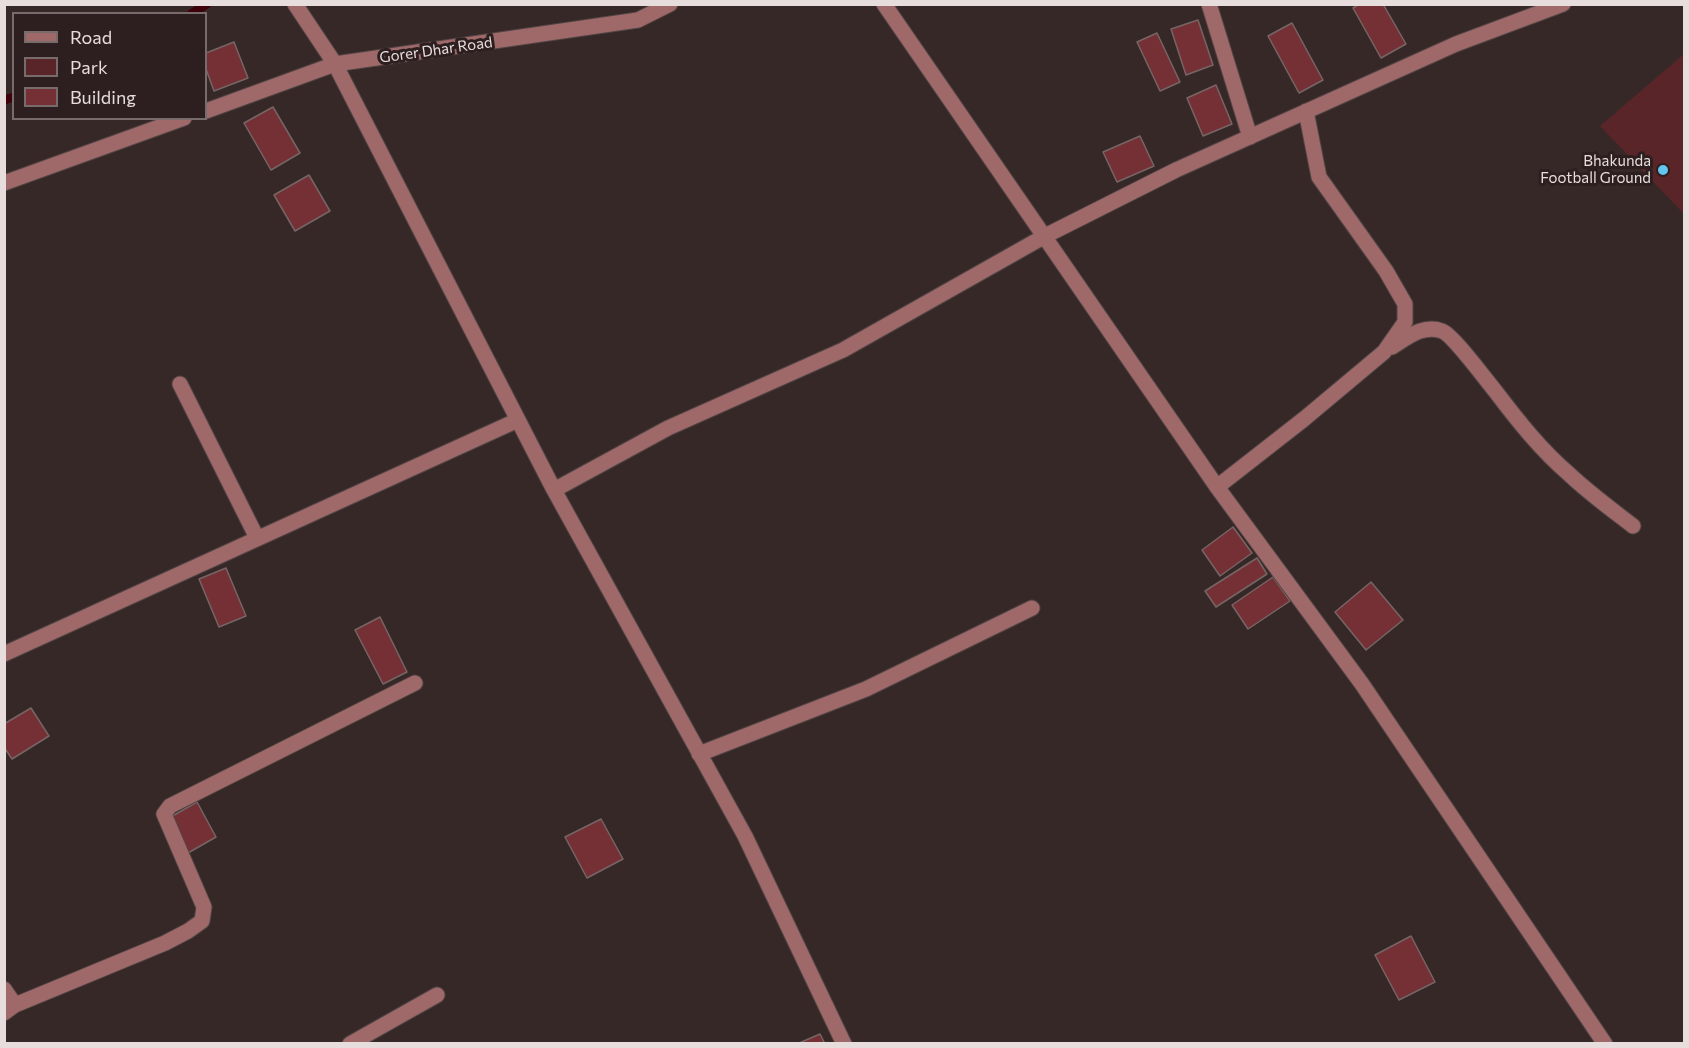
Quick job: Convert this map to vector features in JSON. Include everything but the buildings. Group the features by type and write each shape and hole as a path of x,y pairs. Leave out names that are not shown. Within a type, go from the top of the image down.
{"street":[{"path":"295,4 335,64 554,490 745,836 844,1044"},
{"name":"Gorer Dhar Road","path":"207,111 335,64 638,20 670,4"},
{"path":"884,4 1217,487 1362,684 1605,1044"},
{"path":"1209,4 1250,136"},
{"path":"554,490 668,428 843,350 1045,236 1176,170 1456,44 1563,4"},
{"path":"1306,111 1319,177 1386,271 1405,304 1405,322 1384,352"},
{"path":"4,183 178,120"},
{"path":"1217,487 1304,419 1384,352 1417,331 1429,329 1443,331 1460,347 1515,417 1550,456 1570,476 1633,526"},
{"path":"180,384 257,538"},
{"path":"4,654 518,420"},
{"path":"699,754 866,689 1032,608"},
{"path":"4,989 10,1009 165,944 202,921 204,907 164,814 170,806 415,683"},
{"path":"350,1044 437,995"}],"green space":[{"name":"Bhakunda Football Ground","path":"1684,54 1684,214 1600,126"}],"waterway":[{"path":"194,12 207,4"},
{"path":"4,100 12,98"}],"place":[{"name":"Bhakunda Football Ground","path":"1663,170"}]}
